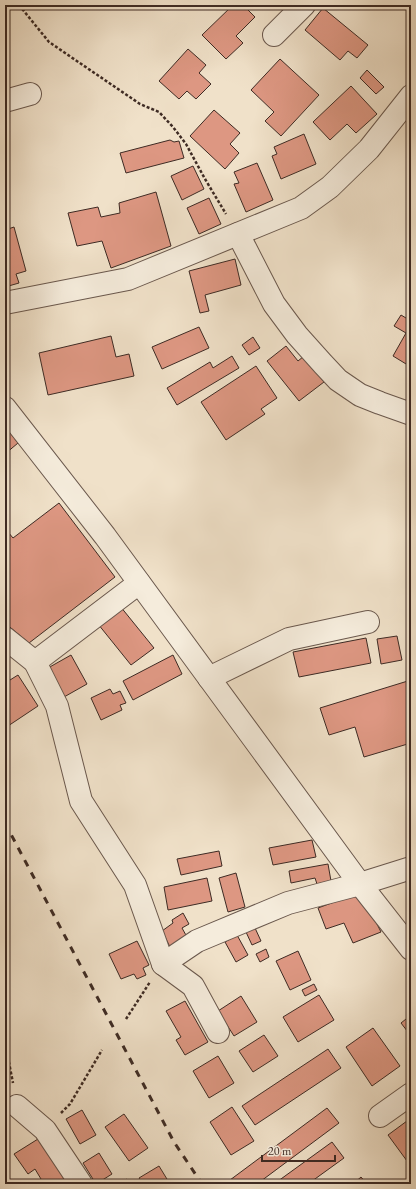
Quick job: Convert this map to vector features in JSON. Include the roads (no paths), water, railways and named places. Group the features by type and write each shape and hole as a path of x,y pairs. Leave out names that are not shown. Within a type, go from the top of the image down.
{"street":[{"path":"274,35 304,5"},
{"path":"5,100 30,94"},
{"path":"5,303 128,279 301,208 330,187 369,149 411,96"},
{"path":"238,234 274,304 297,335 322,364 338,380 360,395 411,414"},
{"path":"5,408 105,536 360,884 411,949"},
{"path":"35,662 138,582"},
{"path":"209,678 289,639 368,622"},
{"path":"5,638 35,662 57,706 81,801 135,885 163,964 193,986 218,1032"},
{"path":"163,964 197,941 288,903 360,884 411,868"},
{"path":"380,1116 411,1094"},
{"path":"17,1106 45,1130 81,1184"}],"railway":[{"path":"5,823 174,1142 202,1184"}]}
